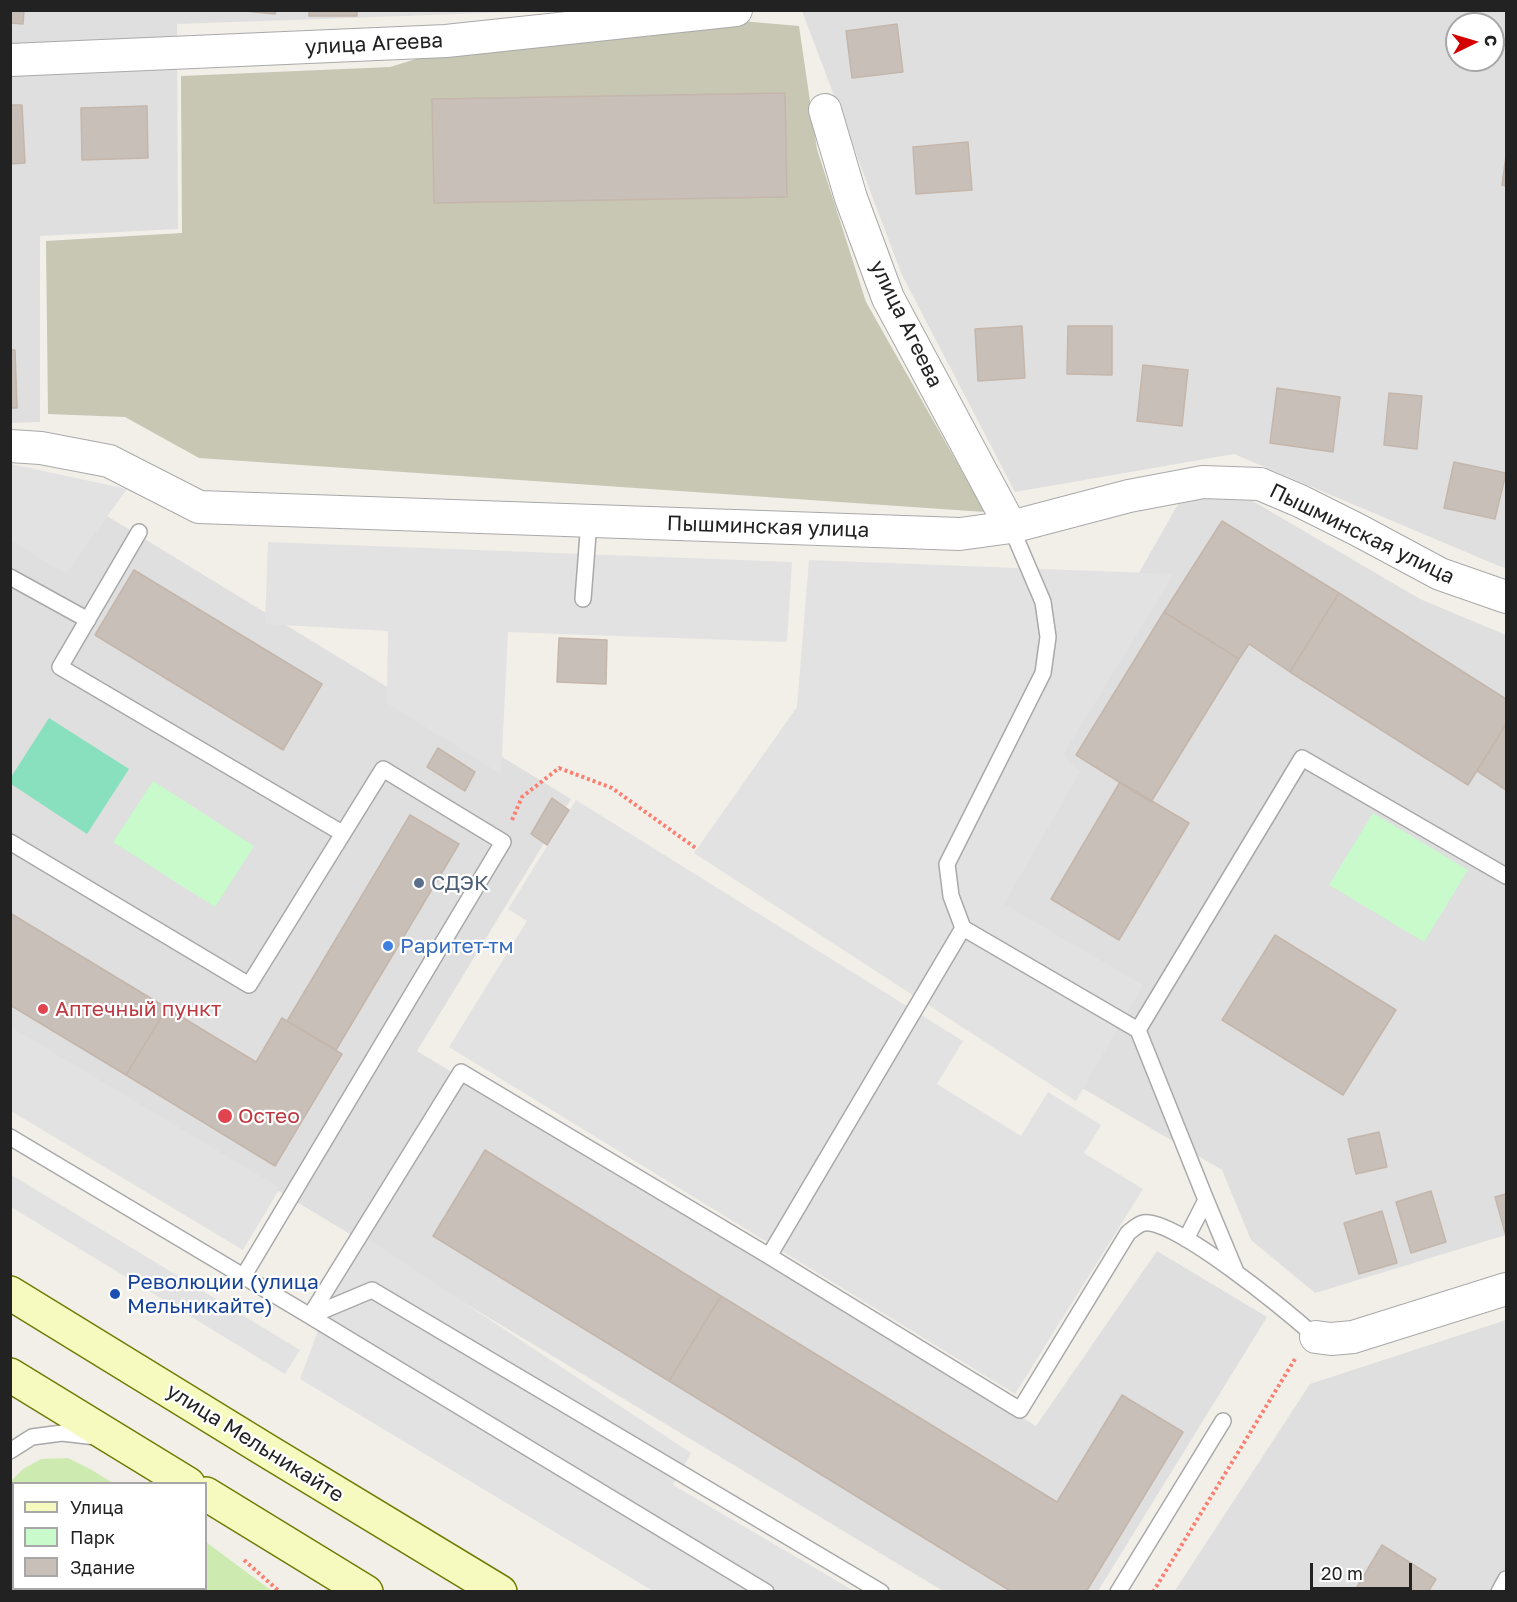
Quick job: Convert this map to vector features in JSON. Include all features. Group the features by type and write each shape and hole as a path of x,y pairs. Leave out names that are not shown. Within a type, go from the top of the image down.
{"main road":[{"name":"улица Мельникайте","path":"10,1293 500,1592"},
{"path":"10,1375 185,1482"},
{"path":"207,1495 366,1592"}],"street":[{"name":"улица Агеева","path":"10,60 446,41 736,10"},
{"name":"улица Агеева","path":"825,110 851,198 888,298 1011,527"},
{"name":"Пышминская улица","path":"10,447 41,448 109,461 200,507 960,534 1011,527 1129,496 1203,482 1260,484 1300,501 1440,574 1506,597"},
{"path":"1316,1337 1331,1339 1353,1337 1506,1289"}],"lane":[{"path":"583,599 589,521"},
{"path":"1011,527 1043,602 1048,637 1043,673 947,864 951,897 963,928 1138,1030 1236,1273"},
{"path":"139,532 60,668 342,833"},
{"path":"10,577 88,620"},
{"path":"1138,1030 1302,758 1506,876"},
{"path":"10,842 249,985 382,769 503,842 243,1277"},
{"path":"769,1256 963,928"},
{"path":"310,1316 461,1072 769,1256 1020,1410 1128,1233 1144,1223 1158,1225 1186,1239 1236,1273 1316,1337"},
{"path":"10,1137 766,1592"},
{"path":"1186,1239 1206,1200"},
{"path":"310,1316 372,1290 881,1592"},
{"path":"1118,1592 1222,1421"},
{"path":"10,1451 32,1437 62,1434 86,1435 119,1442"},
{"path":"1499,1592 1506,1579"}],"path":[{"path":"503,842 522,797 559,768 612,788 697,849"},
{"path":"1153,1592 1300,1351 1316,1337"}],"shaded area":[{"path":"10,11 544,11 177,24 178,229 40,236 40,422 11,423"},
{"path":"802,11 1506,11 1506,568 1234,454 1015,492 902,275"},
{"path":"718,19 799,26 817,149 866,302 985,512 199,458 125,417 48,414 46,241 182,233 181,76 390,67 445,50"},
{"path":"11,464 127,489 66,574 11,541"},
{"path":"1198,469 1420,599 1506,635 1506,1235 1315,1293 1251,1240 1222,1170 905,984"},
{"path":"10,486 66,491 571,799 417,1051 1036,1426 1157,1251 1267,1317 1098,1591 943,1591 11,1030"},
{"path":"268,542 792,562 787,642 508,632 501,774 387,703 388,631 265,624"},
{"path":"809,560 1174,574 1063,755 1080,772 1004,904 1143,985 1076,1101 694,853 797,707"},
{"path":"576,800 963,1041 937,1084 1021,1136 1048,1092 1101,1125 1084,1153 1143,1189 1015,1394 449,1047 527,921 508,909"},
{"path":"11,1027 280,1188 243,1250 11,1111"},
{"path":"10,1174 300,1350 285,1374 11,1207"},
{"path":"368,1239 691,1453 673,1485 854,1591 653,1591 300,1379 331,1296"},
{"path":"1506,1320 1506,1591 1174,1592 1310,1384"}],"green space":[{"path":"49,718 129,769 87,834 11,784 11,777"},
{"path":"153,781 254,846 215,907 113,842"},
{"path":"1373,813 1468,870 1424,942 1329,885"},
{"path":"68,1458 111,1482 12,1482 12,1493 11,1481 23,1469 41,1459"},
{"path":"11,1520 12,1590 138,1591 11,1591"},
{"path":"207,1543 272,1591 186,1592 182,1590 207,1590"}],"building":[{"path":"10,10 24,10 23,24 10,23"},
{"path":"235,10 276,10 275,14"},
{"path":"309,10 357,10 357,16 309,16"},
{"path":"897,24 903,72 852,78 846,31"},
{"path":"785,93 787,197 434,203 432,99"},
{"path":"10,105 22,105 25,163 10,164"},
{"path":"147,106 148,158 82,160 81,108"},
{"path":"968,142 972,190 916,194 913,147"},
{"path":"1506,156 1506,186 1502,185"},
{"path":"1022,326 1025,378 978,381 975,329"},
{"path":"1068,326 1112,326 1112,375 1067,374"},
{"path":"10,350 15,350 17,408 10,408"},
{"path":"1143,365 1188,370 1182,426 1137,421"},
{"path":"1277,388 1340,397 1333,452 1270,443"},
{"path":"1389,393 1422,396 1417,449 1384,445"},
{"path":"1454,462 1506,473 1495,519 1444,508"},
{"path":"1222,521 1339,593 1290,672 1249,644 1239,659 1164,612"},
{"path":"134,570 322,684 283,750 95,635"},
{"path":"1339,593 1506,699 1506,724 1468,785 1290,672"},
{"path":"1164,612 1239,659 1151,802 1076,755"},
{"path":"559,638 607,640 606,684 557,682"},
{"path":"1506,724 1506,790 1477,771"},
{"path":"438,748 475,772 465,791 427,767"},
{"path":"1120,782 1189,823 1119,940 1051,899"},
{"path":"552,798 569,810 547,845 531,834"},
{"path":"410,815 459,844 336,1050 287,1021"},
{"path":"10,913 167,1008 126,1075 10,1005"},
{"path":"1275,935 1396,1010 1343,1095 1222,1020"},
{"path":"167,1008 256,1062 282,1018 342,1054 275,1166 126,1075"},
{"path":"1379,1132 1387,1167 1356,1174 1348,1139"},
{"path":"485,1150 721,1296 669,1381 433,1236"},
{"path":"1431,1191 1446,1242 1411,1253 1396,1202"},
{"path":"1506,1194 1506,1236 1495,1197"},
{"path":"1382,1211 1397,1263 1359,1274 1344,1223"},
{"path":"721,1296 1057,1502 1122,1395 1183,1432 1086,1592 1012,1592 669,1381"},
{"path":"1382,1545 1436,1579 1428,1592 1354,1592"}],"place":[{"name":"СДЭК","path":"419,883"},
{"name":"Раритет-тм","path":"388,946"},
{"name":"Аптечный пункт","path":"43,1009"},
{"name":"Остео","path":"225,1116"},
{"name":"Революции (улица Мельникайте)","path":"115,1294"}]}
